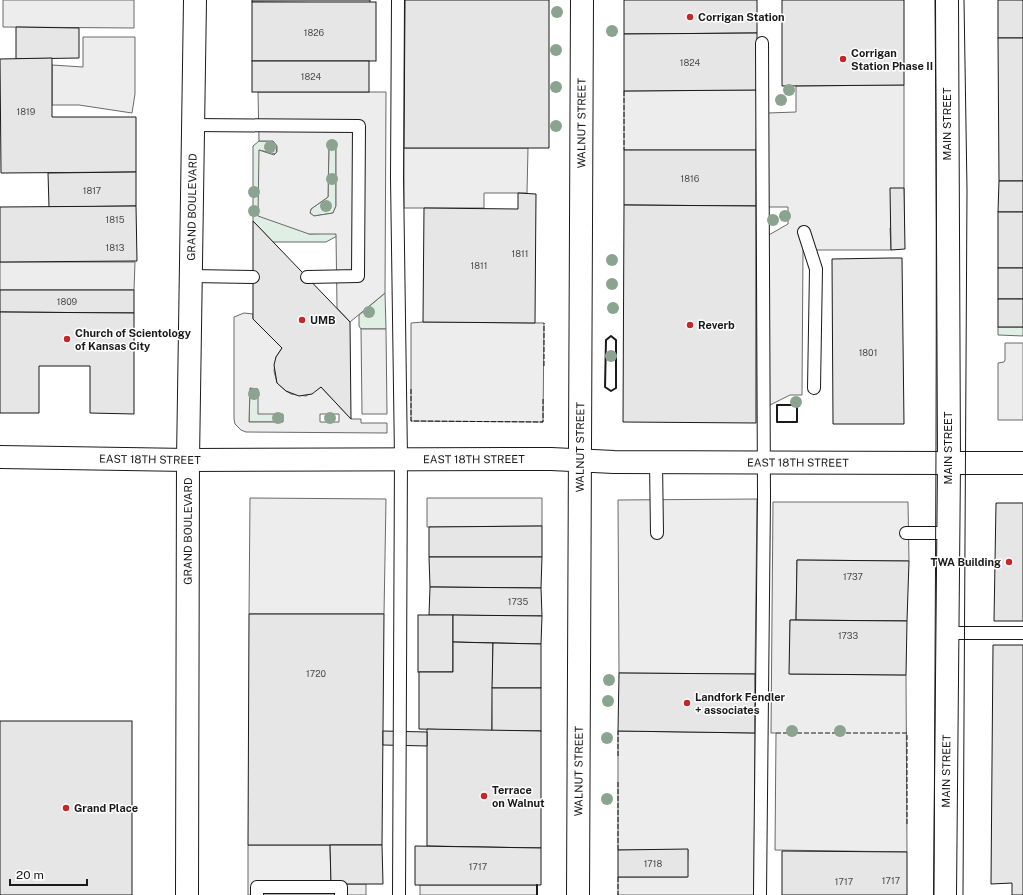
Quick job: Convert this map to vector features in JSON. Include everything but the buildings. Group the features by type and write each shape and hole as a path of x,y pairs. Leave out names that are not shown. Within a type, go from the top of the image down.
{"main road":[{"name":"GRAND BOULEVARD","path":"187,895 188,460 195,0"},
{"name":"WALNUT STREET","path":"578,895 582,0"},
{"name":"MAIN STREET","path":"945,895 949,463 947,0"},
{"name":"EAST 18TH STREET","path":"0,458 188,460 401,458 656,462 1023,463"}],"lane":[{"path":"398,0 397,178 401,458 399,895"},
{"path":"760,895 764,496 762,42"},
{"path":"193,125 359,126 358,276 307,277"},
{"path":"804,232 816,269 814,388"},
{"path":"190,276 253,277"},
{"path":"656,462 657,532"},
{"path":"906,533 948,534"},
{"path":"948,633 1023,633"},
{"path":"257,895 257,887 341,887 341,895"}],"green space":[{"path":"259,141 273,141 277,146 276,154 259,150 309,234 335,233 337,236 326,242 273,242 253,221 253,146"},
{"path":"329,142 336,142 336,206 333,213 314,216 310,213 311,209 328,197"},
{"path":"385,293 386,329 361,329 359,326 359,315"},
{"path":"998,327 1023,327 1023,336 998,335"},
{"path":"250,388 258,388 284,414 283,422 249,422"}],"shaded area":[{"path":"3,0 134,0 134,28 3,27"},
{"path":"83,37 135,37 135,94 132,113 79,105 52,105 52,65 83,67"},
{"path":"904,85 904,228 890,228 891,250 803,250 802,395 790,395 768,406 767,236 788,224 788,207 768,207 768,113 796,112 796,86"},
{"path":"757,90 756,150 624,150 624,91"},
{"path":"258,92 386,92 385,293 350,322 337,308 336,234 309,234 258,216 259,150 274,155 277,152 277,146 273,141 259,141","holes":["329,142 336,142 336,206 333,213 314,216 310,213 311,209 328,197"]},
{"path":"404,148 528,148 527,193 484,193 484,208 404,208"},
{"path":"0,262 135,262 134,290 0,290"},
{"path":"244,313 253,314 253,319 282,348 276,357 274,371 277,383 286,391 291,394 306,396 321,387 351,419 361,419 361,423 387,423 387,433 246,432 241,430 235,424 234,419 234,317","holes":["250,388 258,389 258,414 283,414 283,422 249,422","320,414 339,414 339,422 320,422"]},
{"path":"411,323 544,323 543,422 411,421"},
{"path":"361,329 386,329 387,414 362,414"},
{"path":"1005,343 1023,343 1023,420 998,420 998,363 1004,362 1005,360"},
{"path":"250,498 386,499 384,614 249,614"},
{"path":"427,498 542,498 542,526 427,527"},
{"path":"757,499 755,674 619,673 618,500"},
{"path":"773,502 908,502 909,561 797,560 796,620 790,620 790,674 906,675 907,852 775,850 776,733 771,733"},
{"path":"618,731 755,733 754,895 618,895 618,877 687,877 688,850 618,850"},
{"path":"248,845 330,845 331,884 366,884 366,895 248,895"},
{"path":"420,885 537,885 537,895 420,895"}],"tram line":[{"path":"934,895 936,336 935,0"},
{"path":"963,895 967,190 964,0"}],"fence":[{"path":"624,91 624,150"},
{"path":"544,323 544,366"},
{"path":"411,389 411,421 543,422 543,399"},
{"path":"618,731 618,756"},
{"path":"776,733 907,733 907,824"},
{"path":"618,782 618,850"},
{"path":"618,877 618,895"}],"wall":[{"path":"611,336 616,340 616,388 611,391 605,387 606,340 611,336"},
{"path":"777,405 797,405 797,422 777,422 777,405"},
{"path":"537,885 537,895"}],"place":[{"name":"Corrigan Station","path":"690,17"},
{"name":"Corrigan Station Phase II","path":"843,59"},
{"name":"UMB","path":"302,320"},
{"name":"Reverb","path":"690,325"},
{"name":"Church of Scientology of Kansas City","path":"67,339"},
{"name":"TWA Building","path":"1009,562"},
{"name":"Landfork Fendler + associates","path":"687,703"},
{"name":"Terrace on Walnut","path":"484,796"},
{"name":"Grand Place","path":"66,808"}]}
